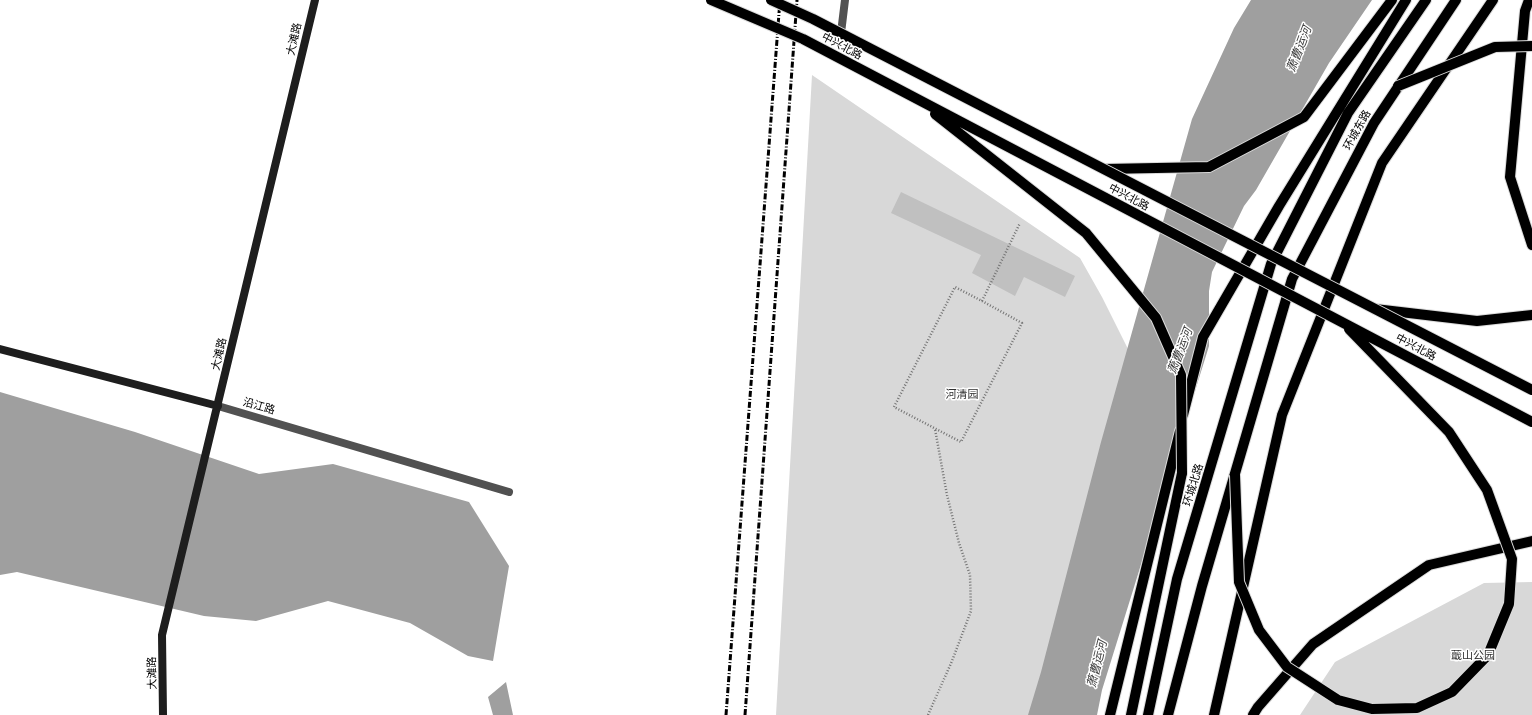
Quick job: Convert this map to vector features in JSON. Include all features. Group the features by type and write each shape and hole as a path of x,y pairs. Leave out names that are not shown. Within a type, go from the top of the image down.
{"main road":[{"name":"中兴北路","path":"711,0 803,39 1532,422"},
{"name":"中兴北路","path":"772,0 841,33 1532,390"},
{"path":"1104,169 1210,167 1304,117 1392,0"},
{"path":"1110,715 1203,337 1283,199 1406,0"},
{"name":"环城东路","path":"1270,264 1348,113 1426,0"},
{"name":"环城东路","path":"1234,475 1292,279 1374,123 1456,0"},
{"path":"1214,715 1282,415 1382,163 1493,0"},
{"path":"1529,0 1525,11 1510,177 1532,245"},
{"path":"1398,86 1495,47 1532,46"},
{"path":"917,99 1086,233 1156,318 1181,375 1182,473 1131,715"},
{"name":"环城北路","path":"1148,715 1177,579 1270,264"},
{"path":"1373,308 1478,322 1532,315"},
{"path":"1234,475 1239,582 1259,630 1287,667 1338,700 1372,709 1417,708 1452,692 1488,654 1509,604 1512,559 1487,490 1449,432 1342,322"},
{"path":"1168,715 1202,586 1234,475"},
{"path":"1253,715 1258,707 1313,644 1429,565 1532,541"}],"street":[{"name":"大滩路","path":"164,715 162,635 315,0"},
{"path":"841,33 845,0"},
{"name":"沿江路","path":"0,349 218,406 509,492"}],"path":[{"path":"982,301 1020,223"},
{"path":"955,287 982,301 1022,323 961,442 894,407 955,287"},
{"path":"928,715 952,661 971,611 970,575 957,536 935,428"}],"green space":[{"name":"河清园","path":"812,75 1080,258 1102,297 1141,375 1054,715 776,715"},
{"name":"蕺山公园","path":"1532,582 1532,715 1300,715 1335,662 1484,583"}],"water":[{"name":"萧曹运河","path":"1251,0 1372,0 1329,63 1256,190 1244,206 1212,272 1209,291 1209,346 1102,690 1097,715 1028,715 1041,672 1101,442 1192,119 1234,28"},
{"path":"0,392 135,432 259,474 333,464 469,502 509,566 493,661 468,656 410,623 328,601 256,621 204,616 17,572 0,575"},
{"path":"506,682 513,715 493,715 488,697"}],"building":[{"path":"901,192 1075,276 1065,297 1024,277 1015,296 972,273 981,255 891,213"}],"railway":[{"path":"726,715 780,0"},
{"path":"745,715 797,0"}]}
